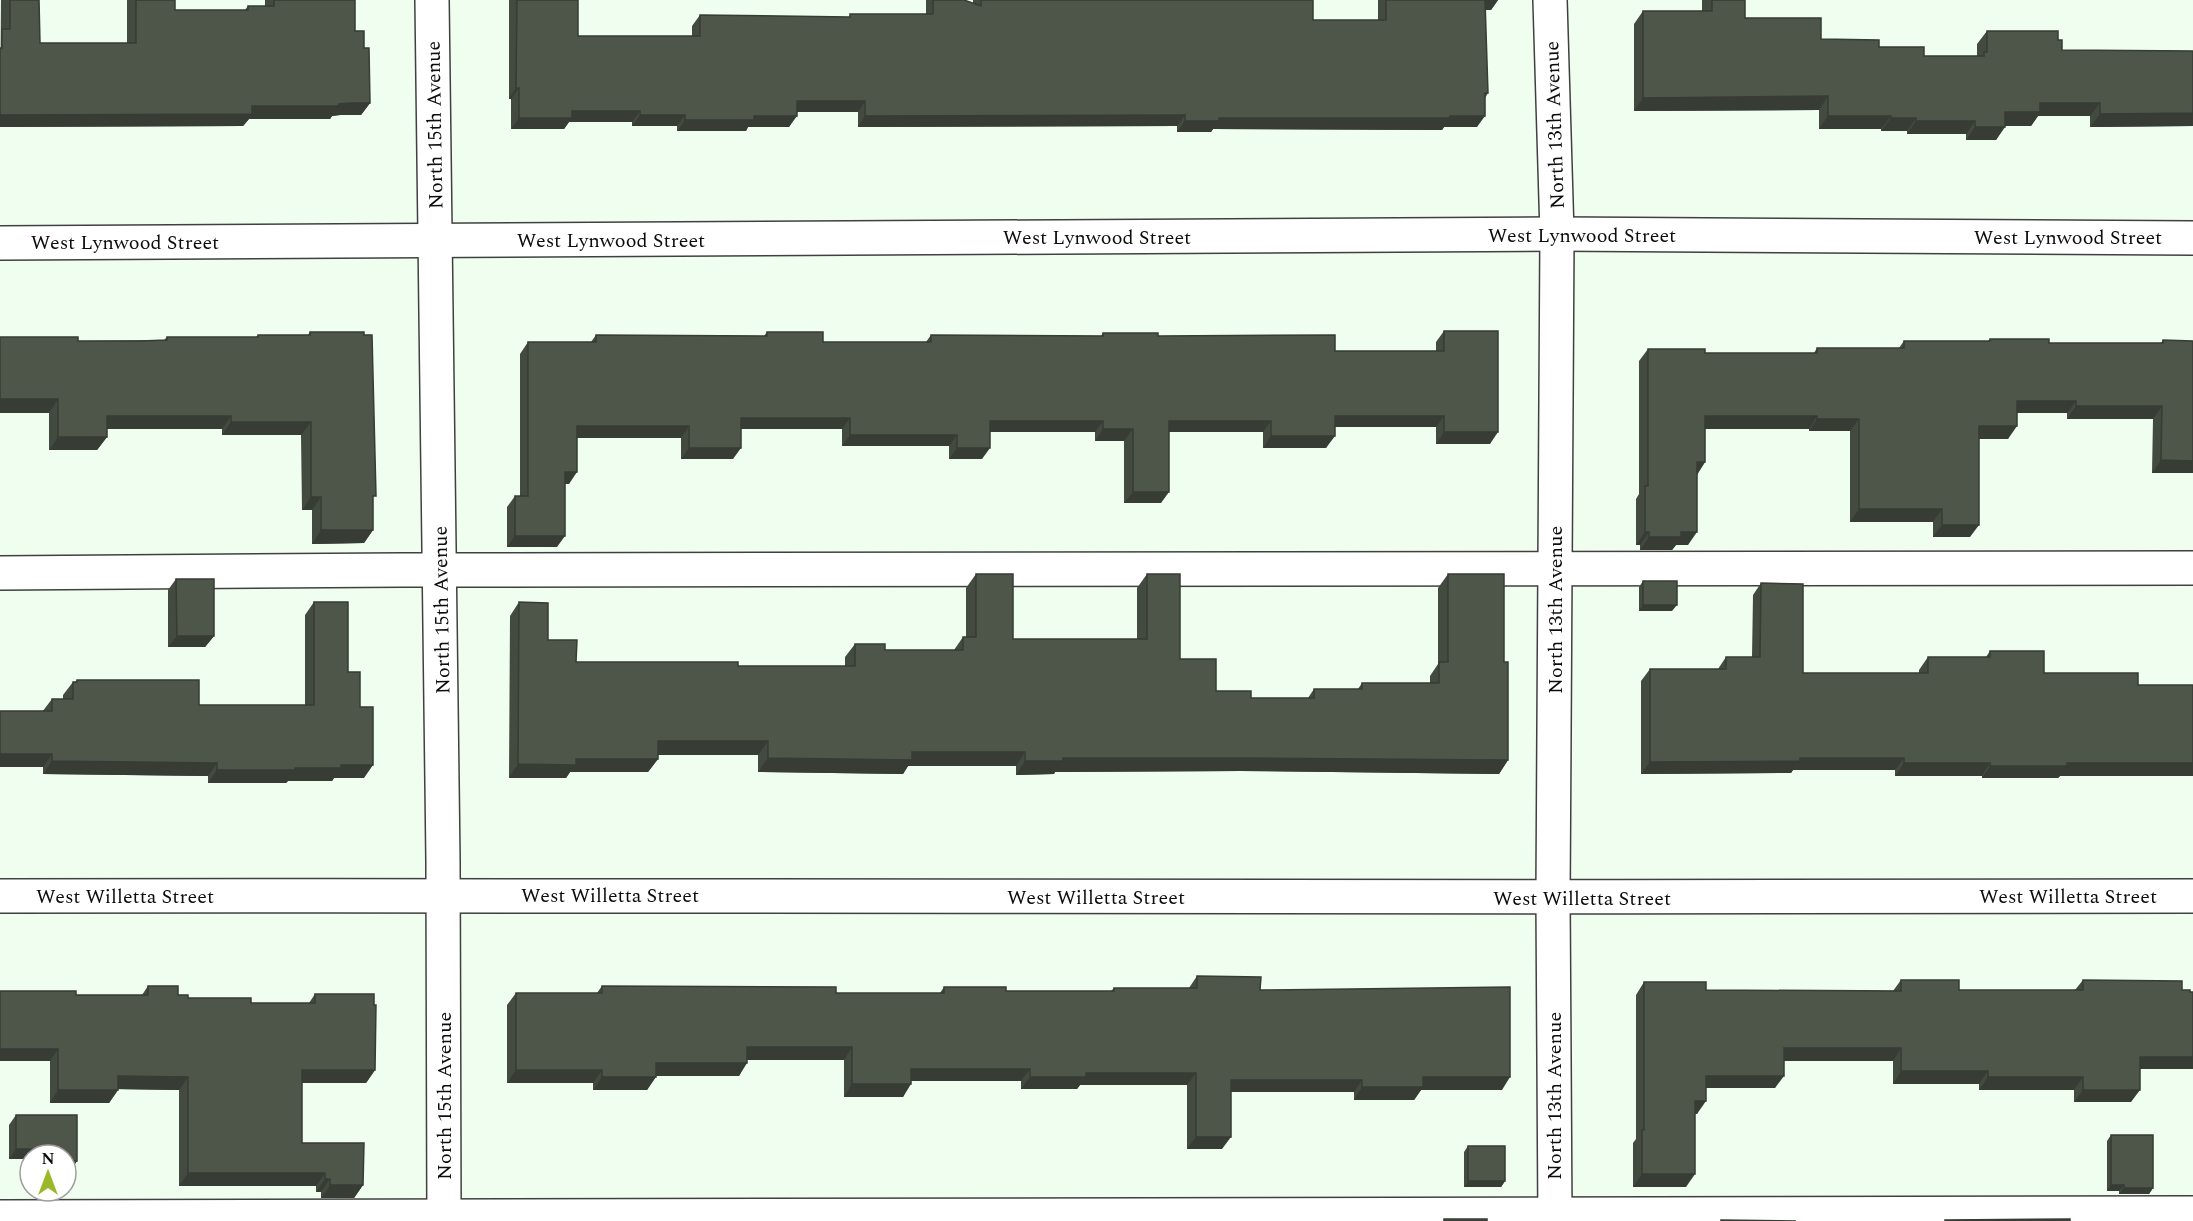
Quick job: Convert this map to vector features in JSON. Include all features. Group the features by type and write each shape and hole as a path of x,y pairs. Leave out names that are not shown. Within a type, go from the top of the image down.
{"street":[{"name":"North 15th Avenue","path":"432,0 440,570 444,1219"},
{"name":"North 13th Avenue","path":"1550,0 1557,234 1553,898 1555,1217"},
{"name":"West Lynwood Street","path":"0,243 1557,234 2193,238"},
{"path":"0,573 440,570 2193,568"},
{"name":"West Willetta Street","path":"0,896 1553,898 2193,896"},
{"path":"0,1217 444,1219 1555,1217 2193,1213"}],"building":[{"path":"10,0 39,0 40,43 136,43 136,0 175,0 175,10 248,10 248,6 274,6 274,0 355,0 355,31 364,31 364,48 369,48 370,103 349,103 339,104 339,106 252,106 252,114 0,115 0,48 2,48 2,29 10,29"},
{"path":"517,0 578,0 578,36 700,36 700,15 850,17 850,14 933,14 933,0 964,0 981,6 981,0 1313,0 1313,20 1386,20 1386,0 1485,0 1488,93 1485,93 1485,116 1450,116 1450,118 1219,118 1219,121 1185,121 1185,115 865,116 865,101 797,101 797,116 754,116 754,120 685,120 685,115 640,115 640,111 572,111 572,118 519,118 519,88 516,88"},
{"path":"1712,0 1745,0 1745,18 1821,18 1821,39 1879,40 1879,47 1924,47 1924,56 1984,56 1984,52 1987,52 1987,31 2058,31 2058,40 2062,40 2062,50 2193,51 2193,113 2100,114 2100,103 2040,103 2040,112 2005,112 2005,127 1975,127 1975,121 1916,121 1916,118 1891,118 1891,116 1828,116 1828,96 1643,98 1643,11 1712,11"},
{"path":"1444,331 1498,331 1498,432 1444,432 1444,416 1335,416 1335,436 1271,436 1271,421 1169,421 1169,492 1133,492 1133,429 1103,429 1103,421 990,421 990,448 957,448 957,435 850,435 850,418 741,418 741,448 689,448 689,426 577,426 577,472 565,472 565,536 515,536 515,496 528,496 528,342 596,342 596,335 767,336 767,332 823,332 823,342 931,342 931,335 1103,336 1103,333 1158,333 1158,336 1335,335 1335,351 1444,351"},
{"path":"310,332 364,332 364,335 372,335 376,496 373,496 373,530 321,530 321,497 311,497 311,422 231,422 231,416 107,416 107,437 58,437 58,399 0,399 0,337 78,337 78,341 140,341 167,340 167,337 310,335"},
{"path":"1990,339 2049,339 2049,343 2193,341 2193,461 2161,460 2162,406 2076,406 2076,401 2017,401 2017,426 1979,426 1979,525 1942,525 1942,509 1859,509 1859,419 1817,419 1817,416 1705,416 1705,462 1697,462 1697,532 1681,532 1681,537 1649,537 1649,532 1645,532 1645,486 1648,486 1648,349 1705,349 1705,353 1817,353 1817,348 1904,348 1904,341 1990,341"},
{"path":"976,574 1013,574 1013,639 1147,639 1147,574 1180,574 1180,659 1216,659 1216,691 1251,691 1251,698 1314,698 1314,689 1362,689 1362,683 1439,683 1439,662 1448,662 1448,574 1504,574 1504,662 1508,662 1508,760 1063,758 1063,761 1025,761 1025,752 912,752 912,760 768,758 768,741 658,741 658,759 576,759 576,765 518,764 519,602 548,603 548,640 577,640 576,662 738,662 738,666 855,666 855,644 885,644 885,650 963,650 963,637 976,637"},
{"path":"176,579 214,579 214,636 177,636"},
{"path":"1643,581 1677,581 1677,605 1643,605"},
{"path":"1761,583 1803,584 1803,673 1928,673 1928,657 1990,657 1990,651 2044,651 2044,673 2138,673 2138,685 2193,685 2193,763 2067,763 2067,766 1990,766 1990,763 1904,763 1904,758 1650,762 1650,669 1726,669 1726,657 1760,657"},
{"path":"314,602 348,602 348,672 360,672 360,707 373,707 373,765 341,765 341,768 295,768 295,770 217,770 217,763 52,761 52,754 0,754 0,711 52,711 52,699 73,699 73,682 77,680 199,680 199,705 314,705"},
{"path":"1197,976 1261,977 1260,990 1510,987 1510,1077 1423,1077 1423,1087 1362,1087 1362,1080 1231,1080 1231,1137 1196,1137 1196,1073 1086,1073 1086,1077 1030,1077 1030,1069 911,1069 911,1084 852,1084 852,1047 747,1047 747,1063 656,1063 656,1077 602,1077 602,1070 516,1070 516,993 602,993 602,986 836,987 836,993 944,993 944,987 1006,987 1006,991 1114,991 1114,988 1197,988"},
{"path":"1901,980 1959,980 1959,990 2083,990 2083,980 2182,981 2182,990 2193,992 2193,1057 2140,1057 2140,1090 2083,1090 2083,1077 1988,1077 1988,1071 1901,1071 1901,1048 1784,1048 1784,1076 1706,1076 1706,1101 1695,1101 1695,1174 1642,1174 1644,982 1706,982 1706,990 1901,991"},
{"path":"148,986 178,986 178,995 188,995 188,998 251,998 251,1003 315,1003 315,994 374,994 374,1005 376,1005 375,1070 302,1070 302,1143 364,1143 363,1185 330,1185 330,1179 325,1179 325,1173 188,1173 188,1077 118,1076 118,1090 58,1090 58,1049 0,1049 0,991 76,991 76,995 148,995"},
{"path":"16,1115 77,1115 77,1143 18,1143 18,1149 16,1149"},
{"path":"2111,1135 2153,1135 2153,1188 2124,1188 2124,1185 2111,1185"},
{"path":"1468,1146 1505,1146 1505,1181 1468,1181"},
{"path":"1444,1219 1487,1219 1487,1221 1444,1221"},
{"path":"2070,1219 2070,1221 1945,1221 1945,1220"},
{"path":"1721,1220 1796,1221 1721,1221"}]}
